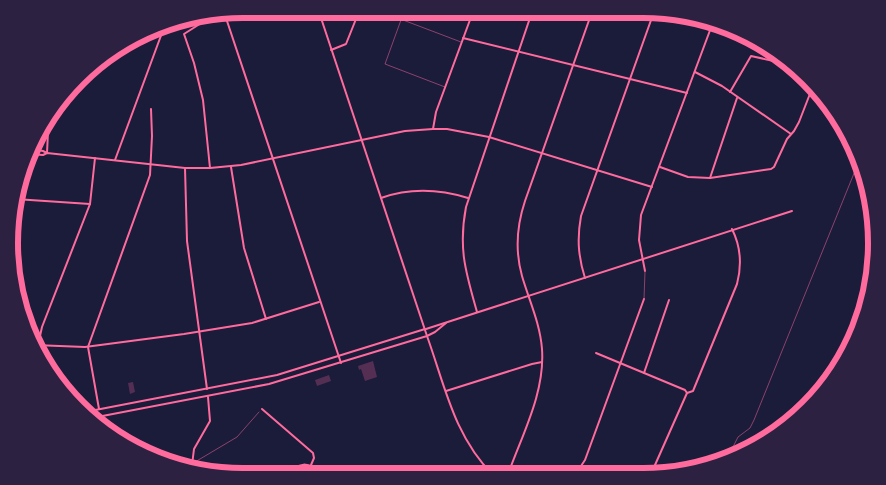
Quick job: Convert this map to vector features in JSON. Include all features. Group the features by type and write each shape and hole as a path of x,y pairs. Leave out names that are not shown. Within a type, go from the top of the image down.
{"street":[{"path":"226,18 341,363"},
{"path":"321,18 454,416 465,440 487,468"},
{"path":"331,50 346,44 356,18"},
{"path":"433,129 436,112 471,18"},
{"path":"477,312 466,277 463,258 463,229 468,198 530,18"},
{"path":"510,468 534,406 542,374 541,336 518,259 518,233 522,208 590,18"},
{"path":"585,278 579,254 581,216 652,18"},
{"path":"205,21 184,34 203,100 210,168"},
{"path":"645,271 642,259 640,226 659,167 711,28"},
{"path":"115,160 162,32"},
{"path":"463,38 687,93"},
{"path":"730,92 751,56 777,62"},
{"path":"695,72 722,86 791,134"},
{"path":"659,167 688,177 710,178 772,169 799,122 811,92"},
{"path":"710,178 738,97"},
{"path":"99,410 88,347 148,181 151,164 151,109"},
{"path":"38,150 47,153 184,168 210,168 231,166 405,131 433,129 462,131 489,137 652,187"},
{"path":"47,153 48,130"},
{"path":"36,154 47,153"},
{"path":"40,341 42,327 90,204 94,158"},
{"path":"231,166 244,245 266,319"},
{"path":"184,168 187,241 207,389"},
{"path":"381,198 400,192 428,191 468,198"},
{"path":"22,200 90,204"},
{"path":"93,411 276,375 338,357 792,211"},
{"path":"654,467 687,393 693,391 740,275 738,245 732,229"},
{"path":"580,468 585,460 644,299"},
{"path":"644,373 670,300"},
{"path":"43,345 88,347 199,332 266,319 320,302"},
{"path":"100,417 269,384 427,336 448,321"},
{"path":"596,353 685,390 687,393"},
{"path":"446,391 542,362"},
{"path":"192,462 194,448 210,421 208,397"},
{"path":"262,409 313,453 312,466"},
{"path":"294,468 305,464 315,468"}],"lane":[{"path":"445,87 385,64 401,20 461,42"},
{"path":"644,299 645,271"}],"path":[{"path":"732,449 738,437 750,428 754,420 856,168"},
{"path":"195,462 237,437 262,409"}],"building":[{"path":"373,361 377,377 365,381 358,366"},
{"path":"329,375 331,381 317,386 315,380"},
{"path":"133,382 135,392 130,394 128,383"}]}
